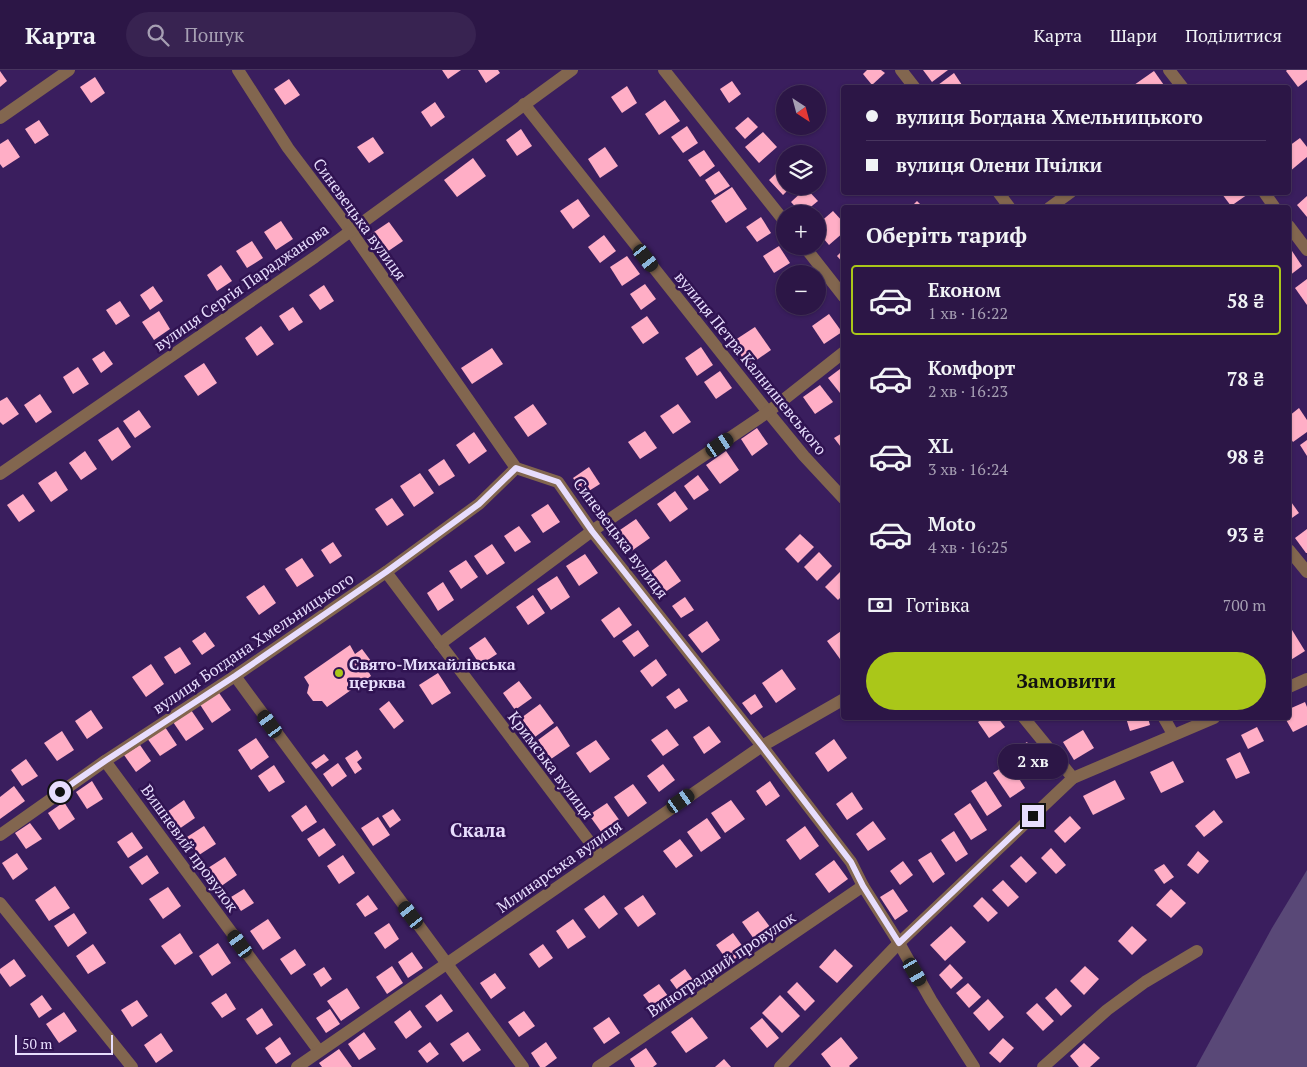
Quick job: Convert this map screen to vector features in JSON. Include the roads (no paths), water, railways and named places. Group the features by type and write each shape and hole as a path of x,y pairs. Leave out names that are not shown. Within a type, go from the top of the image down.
{"street":[{"path":"0,118 69,70"},
{"name":"Синевецька вулиця","path":"238,70 288,148 350,230 516,468 558,482 592,531 851,862 863,886 974,1067"},
{"name":"вулиця Сергія Параджанова","path":"0,474 315,257 572,70"},
{"path":"664,70 776,211"},
{"path":"901,70 913,85"},
{"path":"1170,70 1181,85"},
{"name":"вулиця Петра Калнишевського","path":"524,104 768,412 804,456 841,495"},
{"path":"1053,205 1067,195"},
{"path":"1291,229 1307,250"},
{"path":"811,255 841,292"},
{"path":"440,644 592,531 768,412 841,354"},
{"name":"вулиця Богдана Хмельницького","path":"0,835 105,761 235,676 386,572 479,504 516,468"},
{"path":"1291,552 1307,572"},
{"name":"Кримська вулиця","path":"386,572 601,857"},
{"path":"235,676 523,1067"},
{"path":"1291,686 1307,679"},
{"name":"Млинарська вулиця","path":"296,1067 762,746 841,701"},
{"path":"1026,720 1073,778"},
{"path":"1165,720 1173,734"},
{"path":"780,1067 899,943 1073,778 1209,720"},
{"name":"Вишневий провулок","path":"105,761 319,1051"},
{"name":"Виноградний провулок","path":"598,1067 863,886"},
{"path":"0,903 132,1067"},
{"path":"1043,1067 1108,1010 1145,982 1197,951"}],"place":[{"name":"Свято-Михайлівська церква","path":"339,673"}],"district":[{"name":"Скала","path":"478,829"}]}
